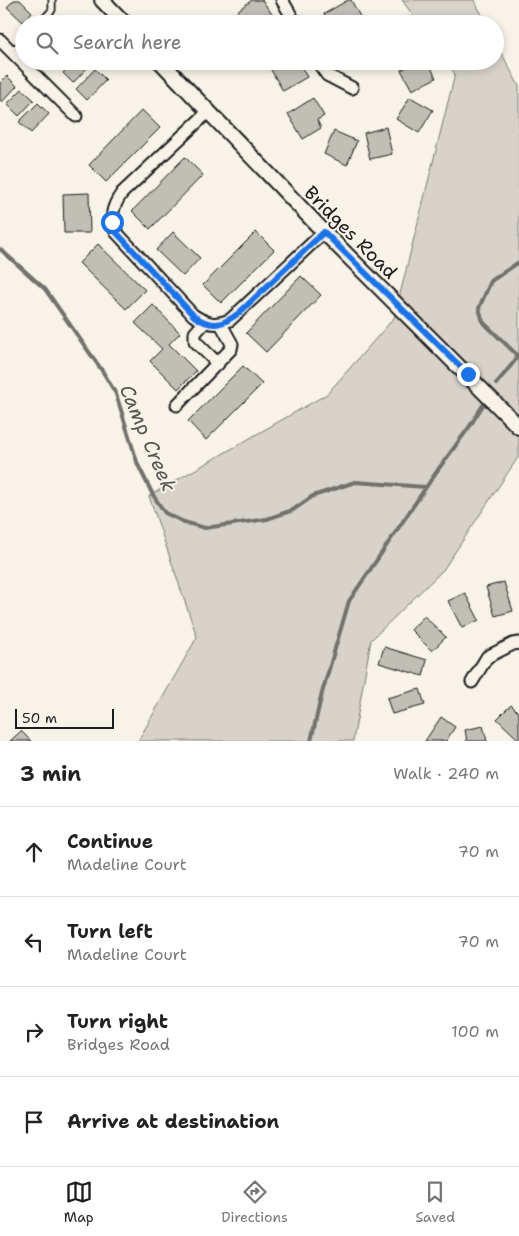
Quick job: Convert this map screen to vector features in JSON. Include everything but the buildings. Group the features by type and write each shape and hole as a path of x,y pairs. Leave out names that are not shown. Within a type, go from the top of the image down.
{"street":[{"path":"102,0 116,15"},
{"path":"282,0 291,15"},
{"path":"0,40 15,55"},
{"path":"30,70 76,116"},
{"name":"Bridges Road","path":"168,70 324,232 519,427"},
{"path":"324,70 328,75 352,88"},
{"path":"208,112 122,194 115,203 112,212 112,222 116,232 194,316 204,322 220,324 230,320 324,232"},
{"path":"204,322 194,332 195,341 218,364"},
{"path":"177,405 231,349 232,344 220,324"},
{"path":"472,682 487,657 519,643"}],"lane":[{"path":"47,15 52,10 52,0"},
{"path":"12,52 15,49"}],"shaded area":[{"path":"402,0 474,0 482,15 413,15"},
{"path":"504,58 519,86 519,456 443,570 371,640 353,741 138,741 197,637 149,496 327,394 394,318 455,74 452,70 504,70"}],"waterway":[{"name":"Camp Creek","path":"0,249 45,289 103,372 116,394 138,465 153,495 165,513 184,522 205,528 267,519 293,510 313,496 355,482 426,487"},
{"name":"Camp Creek","path":"496,384 517,358 516,354 483,322 479,308 491,281 519,262"},
{"path":"311,741 322,693 349,601 483,405"}],"route":[{"path":"112,222 116,232 194,316 204,322 214,324 230,320 240,312 324,232 468,374"}]}
